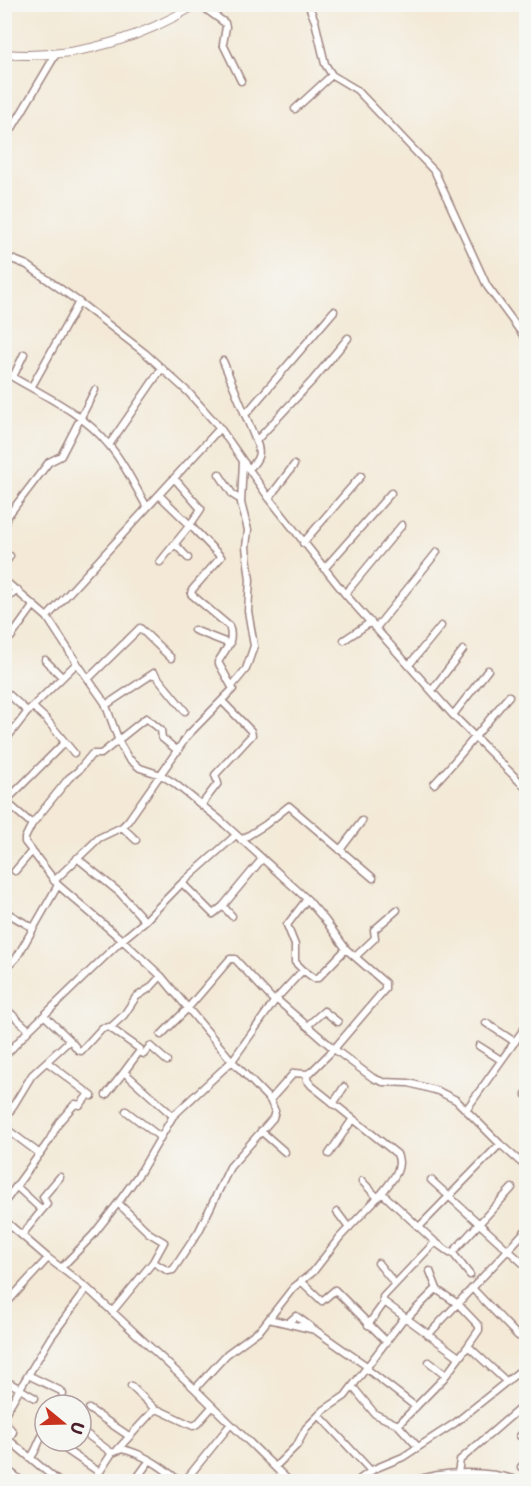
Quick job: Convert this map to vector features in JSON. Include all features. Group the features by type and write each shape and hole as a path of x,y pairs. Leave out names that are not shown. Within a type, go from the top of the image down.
{"main road":[{"path":"4,54 26,56 56,54 102,47 129,39 159,26 198,4"}],"street":[{"path":"198,4 225,23 223,44 241,81"},
{"path":"308,4 315,21 325,64 332,75 357,90 435,172 487,286 526,339"},
{"path":"4,142 56,54"},
{"path":"295,109 332,75"},
{"path":"4,256 27,265 79,302 162,368 220,428 269,498 345,594 453,715 526,788"},
{"path":"32,386 79,302"},
{"path":"245,415 334,311"},
{"path":"256,441 313,380 348,338"},
{"path":"4,385 8,374 24,354"},
{"path":"223,362 260,449 259,456 249,469"},
{"path":"109,445 162,368"},
{"path":"8,374 32,386 80,418 109,445 147,507"},
{"path":"4,531 7,516 49,462 61,456 95,390"},
{"path":"46,616 220,428"},
{"path":"4,971 14,963 56,883 77,858 103,836 122,826 161,776 193,729 231,693 232,686 246,669 254,646 248,611 250,580 246,547 248,530 241,500 243,462"},
{"path":"269,498 294,465"},
{"path":"219,474 235,497 241,500"},
{"path":"303,543 362,476"},
{"path":"160,562 201,509 174,478"},
{"path":"324,569 391,493"},
{"path":"159,495 221,557 191,594 229,626 232,634 230,644 218,662 232,686"},
{"path":"345,594 402,525"},
{"path":"176,544 188,558"},
{"path":"376,628 437,552"},
{"path":"4,565 10,556"},
{"path":"4,580 46,616 106,705 124,752 134,764 161,776 202,804 307,899 326,920 346,949 385,983 386,987 334,1049 307,1074 294,1073 270,1100"},
{"path":"4,600 18,590"},
{"path":"4,635 10,637 34,605"},
{"path":"344,640 371,622"},
{"path":"409,665 441,626"},
{"path":"89,678 140,628 171,658"},
{"path":"195,630 230,644"},
{"path":"432,690 463,650"},
{"path":"45,660 62,678"},
{"path":"4,742 30,709 77,663"},
{"path":"453,715 488,670"},
{"path":"106,705 154,673 185,711"},
{"path":"4,690 46,719 74,753"},
{"path":"434,784 509,696"},
{"path":"202,804 218,783 215,775 252,735 251,731 222,701"},
{"path":"153,1262 168,1271 173,1270 199,1231 230,1167 274,1116 275,1111 270,1100 232,1061 160,976 56,883 24,840 32,824 69,778 92,754 101,754 118,738 148,718 161,730 162,738 178,751"},
{"path":"32,824 5,801 64,743"},
{"path":"4,1057 182,883 239,838 265,825 289,806 373,878"},
{"path":"340,850 362,821"},
{"path":"122,826 136,840"},
{"path":"15,871 32,851"},
{"path":"77,858 120,893 145,921"},
{"path":"182,883 214,914 262,859"},
{"path":"307,899 287,925 295,945 295,962 314,978 318,978 346,949"},
{"path":"223,906 232,916"},
{"path":"355,957 375,938 374,930 397,910"},
{"path":"4,911 33,928"},
{"path":"161,1035 233,958 275,1000 334,1049 377,1080 429,1087 450,1096 526,1167"},
{"path":"61,1268 93,1235 141,1171 173,1116 232,1061 275,1000 303,970"},
{"path":"45,1016 81,1051 102,1028 109,1027 124,1015 136,997 150,988 160,976"},
{"path":"4,1007 30,1030"},
{"path":"307,1026 324,1011 338,1022"},
{"path":"486,1023 514,1042"},
{"path":"466,1110 526,1026"},
{"path":"109,1027 140,1049 139,1052"},
{"path":"4,1122 32,1075 70,1040"},
{"path":"139,1052 144,1054 150,1046 167,1060"},
{"path":"479,1046 501,1060"},
{"path":"106,1095 139,1052"},
{"path":"4,1203 40,1154 63,1117 75,1104 80,1106 91,1095 47,1062"},
{"path":"124,1072 173,1116"},
{"path":"195,1389 221,1360 255,1334 287,1294 313,1272 380,1195 396,1173 399,1159 393,1150 352,1120 309,1083 307,1074"},
{"path":"333,1104 344,1087"},
{"path":"126,1111 160,1137"},
{"path":"329,1154 352,1120"},
{"path":"4,1126 40,1154"},
{"path":"261,1131 285,1152"},
{"path":"419,1227 500,1144"},
{"path":"22,1235 47,1204 43,1197 60,1177"},
{"path":"431,1180 526,1266"},
{"path":"362,1181 446,1252 452,1252 512,1188"},
{"path":"16,1186 42,1210"},
{"path":"112,1312 153,1262 164,1242 149,1233 117,1203"},
{"path":"338,1212 349,1228"},
{"path":"4,1220 87,1288 290,1482"},
{"path":"428,1335 526,1230"},
{"path":"435,1242 383,1297 384,1303 459,1357"},
{"path":"452,1252 470,1275"},
{"path":"4,1305 48,1258"},
{"path":"378,1263 395,1284"},
{"path":"398,1425 446,1375 479,1328 458,1304 437,1289 430,1271"},
{"path":"301,1281 322,1301 335,1290 387,1342"},
{"path":"4,1415 59,1324 87,1288"},
{"path":"472,1288 518,1336 526,1336"},
{"path":"275,1467 297,1445 306,1428 353,1387 405,1318 434,1289 437,1289"},
{"path":"368,1325 384,1303"},
{"path":"269,1319 288,1323 296,1316 368,1368 416,1407"},
{"path":"468,1346 507,1382"},
{"path":"429,1362 446,1375"},
{"path":"356,1482 371,1471 403,1457 455,1423 526,1366"},
{"path":"28,1375 62,1393"},
{"path":"5,1380 33,1397"},
{"path":"131,1386 156,1410 193,1426 212,1407"},
{"path":"353,1387 375,1414 398,1425 418,1447"},
{"path":"458,1473 460,1460 526,1403"},
{"path":"93,1482 115,1451 151,1412 156,1410"},
{"path":"93,1412 129,1436"},
{"path":"319,1415 371,1471"},
{"path":"4,1421 13,1432 7,1443 31,1457 59,1482"},
{"path":"93,1437 115,1451 126,1450 150,1460 182,1482 230,1425"},
{"path":"520,1436 526,1430"},
{"path":"31,1457 34,1453"},
{"path":"71,1453 99,1472"},
{"path":"134,1482 150,1460"},
{"path":"520,1467 526,1462"},
{"path":"4,1467 23,1482"},
{"path":"412,1482 458,1473 496,1475 517,1481"}]}
